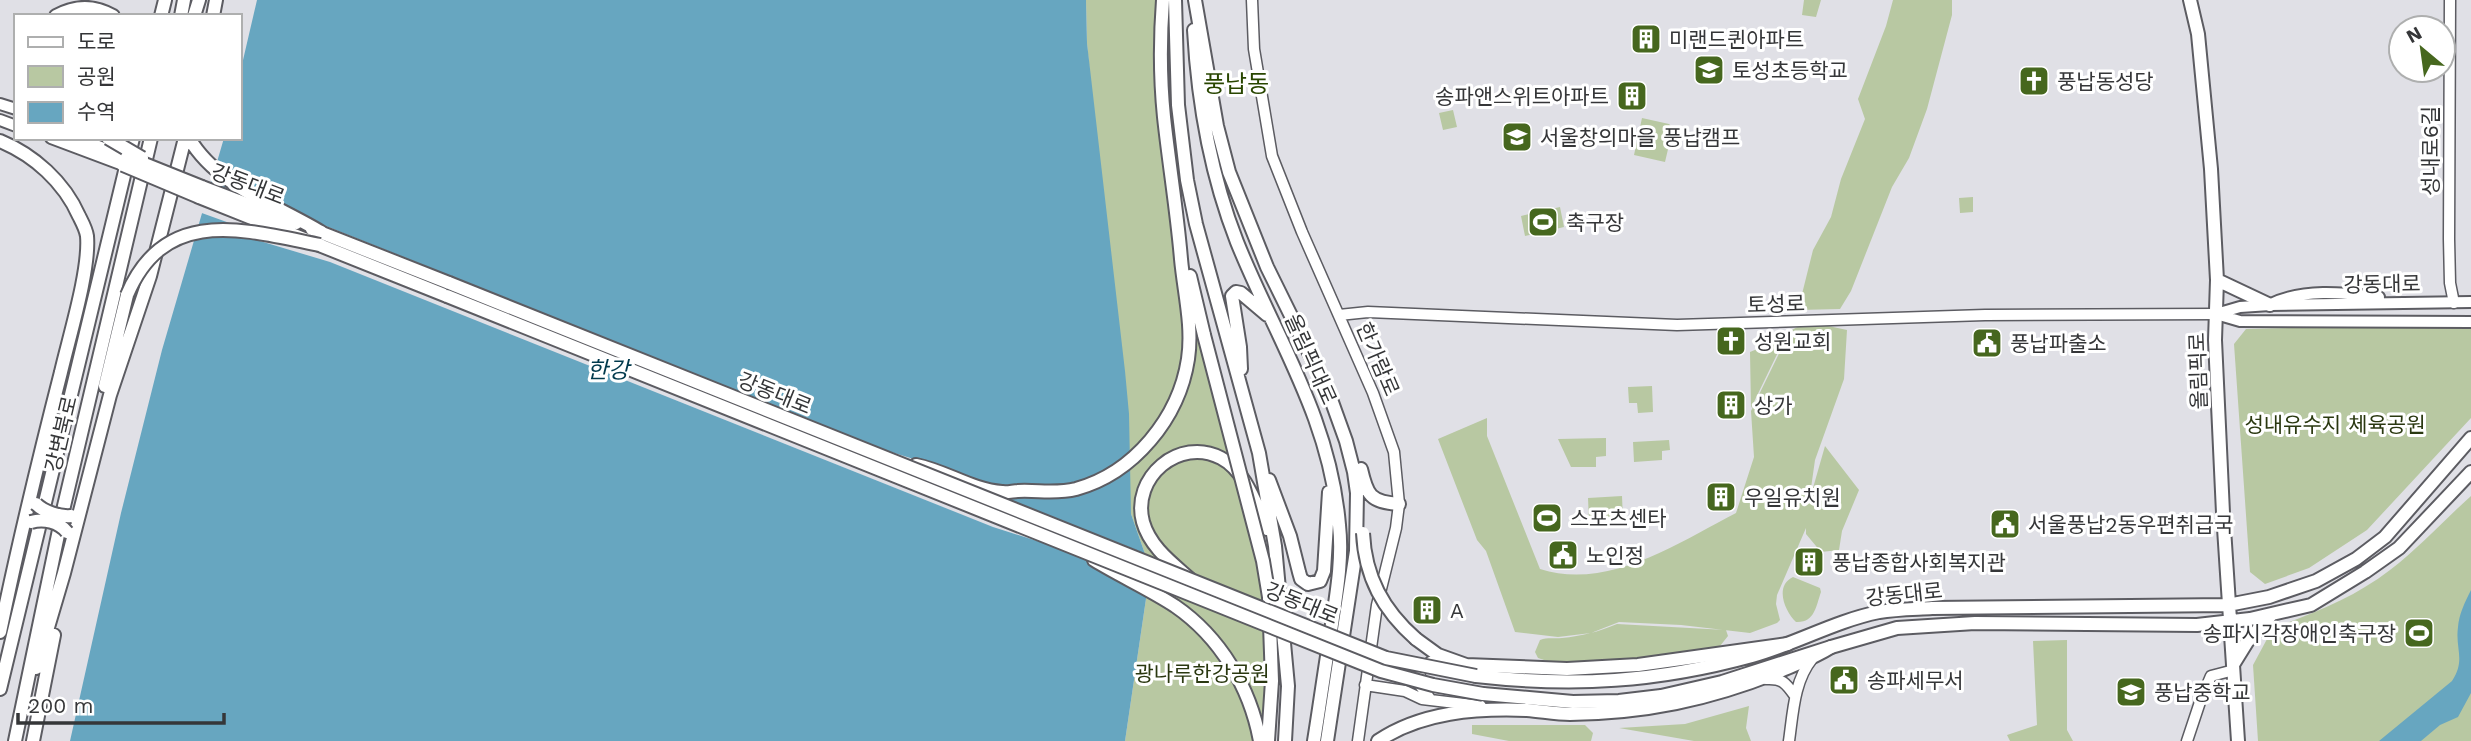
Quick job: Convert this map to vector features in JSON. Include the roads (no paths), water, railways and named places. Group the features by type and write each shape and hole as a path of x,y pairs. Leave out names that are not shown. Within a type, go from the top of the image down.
{"main road":[{"path":"889,459 924,467 969,484 1004,493 1060,492 1101,480 1115,472 1141,449 1163,424 1186,370 1189,318 1163,106 1163,0"},
{"path":"1175,0 1178,105 1187,180 1196,224 1259,453 1290,536 1301,579 1308,584 1320,581 1326,562 1329,464"},
{"path":"1194,0 1222,150 1255,242 1334,406 1350,456 1366,561 1380,598 1396,620 1416,639 1442,657 1466,665 1567,670 1638,664 1788,643"},
{"name":"올림픽대로","path":"1194,0 1196,64 1213,169 1239,245 1314,412 1329,464 1339,524 1339,564 1314,741"},
{"name":"올림픽로","path":"2190,0 2205,93 2217,280 2216,314 2228,606 2238,741"},
{"path":"59,14 82,7 95,8 108,14"},
{"path":"57,140 125,161"},
{"path":"81,140 125,161"},
{"name":"강변북로","path":"0,689 132,140"},
{"name":"강변북로","path":"15,741 64,506 151,140"},
{"path":"21,711 47,636 72,545 76,514 110,395 150,276 186,140"},
{"path":"188,140 201,157 222,177 320,239"},
{"path":"0,141 39,163 60,184 76,209 87,234 86,259 73,323 0,632"},
{"path":"107,141 142,158"},
{"name":"강동대로","path":"125,161 1322,648 1381,671 1433,685 1483,694 1573,702 1619,701 1661,696 1722,682 1831,646 1897,628 1975,623 2197,625 2230,622 2311,605 2399,548 2471,472"},
{"path":"1179,225 1204,335 1263,561 1272,640 1268,741"},
{"path":"88,475 100,409 127,295 136,276 153,256 169,243 193,232 226,229 320,239"},
{"path":"73,323 108,236"},
{"name":"강동대로","path":"320,239 889,459 1386,657 1476,676 1530,682 1587,683 1653,677 1715,666 1863,617 1894,610 2228,606 2269,597 2316,582 2356,559 2385,537 2471,438"},
{"path":"2217,280 2270,305"},
{"path":"1241,390 1240,346 1232,304 1234,294 1239,292 1245,295 1272,320"},
{"name":"강동대로","path":"2270,305 2288,296 2314,294 2346,294 2410,301 2471,302"},
{"path":"2440,322 2451,318 2454,303"},
{"path":"2216,314 2240,307 2270,305"},
{"name":"강동대로","path":"2216,314 2240,321 2471,322"},
{"path":"1293,321 1307,339 1339,401 1368,491 1381,503 1399,504"},
{"path":"1190,580 1155,547 1144,525 1140,508 1142,493 1150,477 1164,462 1176,455 1199,451 1223,459 1249,489 1275,546"},
{"path":"1259,453 1275,546 1288,686 1285,741"},
{"path":"1327,741 1356,551 1357,493"},
{"path":"33,498 41,509 65,517 76,514"},
{"path":"27,525 46,521 57,524 67,532 72,545"},
{"path":"1082,552 1174,606 1204,631 1225,656 1240,682 1255,719 1260,741"},
{"path":"33,741 64,573"},
{"path":"2234,667 2247,642 2273,613"},
{"path":"1378,741 1409,725 1447,714 1527,710 1565,714 1643,710 1686,702 1731,690 1814,657 1831,646"}],"street":[{"name":"한가람로","path":"1252,0 1254,49 1272,156 1373,393 1394,452 1399,504 1396,528 1377,605 1358,741"},
{"name":"성내로6길","path":"2450,0 2449,239 2450,283 2454,303"},
{"name":"토성로","path":"1339,315 1368,312 1677,325 1985,315 2216,314"},
{"path":"1431,700 1419,684 1420,671 1430,662 1442,657"},
{"path":"1788,741 1795,696 1803,670 1814,657"},
{"path":"2187,741 2211,676 2234,667"},
{"path":"1759,679 1777,678 1784,681 1795,696"},
{"path":"1405,691 1419,684"},
{"path":"1365,685 1405,691 1431,700 1527,710"}],"water":[{"name":"한강","path":"257,0 1086,0 1087,43 1129,414 1131,514 1145,554 1147,592 1125,741 70,741 121,513 162,350 223,140 242,140 242,64"},
{"path":"2471,590 2471,693 2458,717 2440,725 2421,741 2379,741 2452,681 2459,660 2459,622"}],"place":[{"name":"미랜드퀸아파트","path":"1646,39"},
{"name":"토성초등학교","path":"1709,70"},
{"name":"풍납동성당","path":"2034,81"},
{"name":"송파앤스위트아파트","path":"1632,96"},
{"name":"서울창의마을 풍납캠프","path":"1517,137"},
{"name":"축구장","path":"1543,222"},
{"name":"성원교회","path":"1731,341"},
{"name":"풍납파출소","path":"1987,343"},
{"name":"상가","path":"1731,405"},
{"name":"우일유치원","path":"1721,497"},
{"name":"스포츠센타","path":"1547,518"},
{"name":"서울풍납2동우편취급국","path":"2005,524"},
{"name":"노인정","path":"1563,555"},
{"name":"풍납종합사회복지관","path":"1809,562"},
{"name":"A","path":"1427,610"},
{"name":"송파시각장애인축구장","path":"2419,633"},
{"name":"송파세무서","path":"1844,680"},
{"name":"풍납중학교","path":"2131,692"}],"district":[{"name":"풍납동","path":"1236,84"}],"park label":[{"name":"성내유수지 체육공원","path":"2335,424"},
{"name":"광나루한강공원","path":"1202,673"}]}
